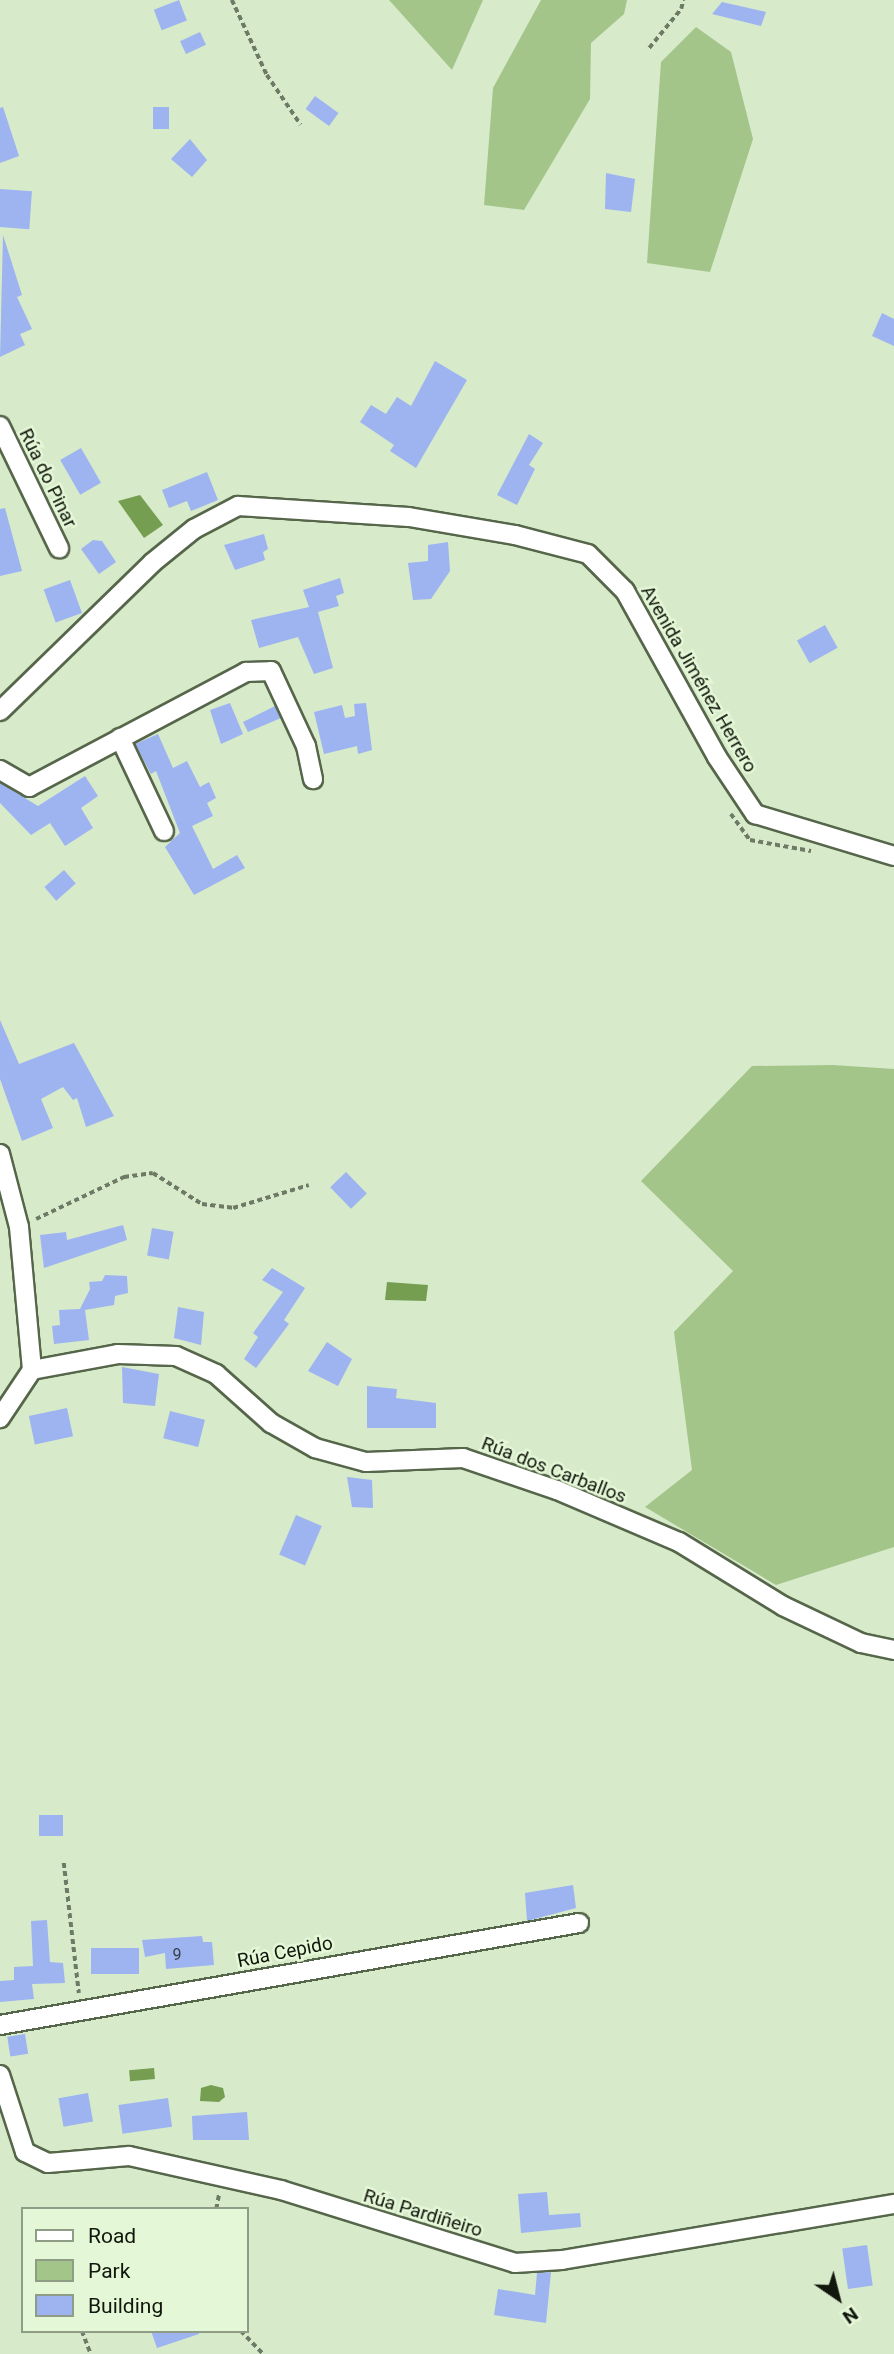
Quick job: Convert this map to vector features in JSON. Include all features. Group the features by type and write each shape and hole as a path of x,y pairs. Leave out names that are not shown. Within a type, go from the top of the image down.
{"street":[{"name":"Rúa do Pinar","path":"0,426 59,548"},
{"name":"Avenida Jiménez Herrero","path":"0,711 152,564 194,529 238,506 409,517 515,535 588,554 625,591 717,757 755,814 894,856"},
{"path":"0,770 29,788 246,673 271,671 306,746 313,779"},
{"path":"120,738 164,831"},
{"path":"0,1154 19,1227 32,1370 0,1418"},
{"name":"Rúa dos Carballos","path":"32,1370 118,1354 176,1356 216,1374 271,1423 315,1448 366,1462 463,1458 557,1490 679,1542 783,1606 861,1643 894,1650"},
{"name":"Rúa Cepido","path":"0,2025 579,1923"},
{"name":"Rúa Pardiñeiro","path":"0,2075 25,2152 48,2163 142,2159 281,2190 515,2263 562,2260 894,2204"}],"path":[{"path":"232,0 267,75 301,125"},
{"path":"649,48 681,9 683,0"},
{"path":"19,1227 124,1177 153,1173 202,1204 233,1208 309,1185"},
{"path":"64,1863 81,2012"},
{"path":"83,2333 91,2354"},
{"path":"244,2333 263,2354"}],"green space":[{"path":"389,0 483,0 452,70"},
{"path":"541,0 627,0 624,14 591,43 590,99 524,210 484,205 493,88"},
{"path":"696,27 731,52 753,139 710,272 647,263 661,62"},
{"path":"833,1065 894,1069 894,1547 776,1585 645,1507 692,1470 674,1332 733,1271 641,1181 752,1066"}],"shaded area":[{"path":"140,495 163,525 144,538 118,501"},
{"path":"387,1282 428,1285 426,1301 385,1300"},
{"path":"154,2068 155,2079 130,2081 129,2070"},
{"path":"211,2085 223,2088 225,2097 219,2102 200,2101 201,2088"}],"building":[{"path":"179,0 187,21 162,30 154,10"},
{"path":"722,2 766,12 761,26 712,14"},
{"path":"200,32 206,45 186,54 180,41"},
{"path":"315,96 338,113 329,126 306,109"},
{"path":"3,107 19,156 0,163 0,108"},
{"path":"153,107 169,107 169,129 153,129"},
{"path":"190,139 207,160 192,177 171,159"},
{"path":"606,173 635,179 631,212 605,209"},
{"path":"0,189 32,191 29,229 0,227"},
{"path":"3,235 22,295 17,297 32,329 20,334 25,345 0,357"},
{"path":"882,313 894,319 894,346 872,336"},
{"path":"435,361 467,380 416,468 390,451 394,445 360,422 371,405 386,414 397,397 411,406"},
{"path":"529,434 543,443 529,465 535,469 517,505 497,495"},
{"path":"81,448 101,483 80,495 60,460"},
{"path":"207,472 218,500 191,511 187,501 169,508 162,490"},
{"path":"5,508 22,571 0,576 0,509"},
{"path":"264,534 268,549 263,552 265,560 235,570 224,545"},
{"path":"93,540 102,541 116,562 99,574 81,549"},
{"path":"448,542 450,571 431,599 413,600 408,563 428,561 428,545"},
{"path":"340,578 344,593 336,596 339,606 318,612 333,668 314,674 298,637 259,648 251,620 309,607 303,590"},
{"path":"70,580 82,613 56,622 44,590"},
{"path":"825,625 838,648 810,663 797,641"},
{"path":"230,703 243,734 221,744 210,710"},
{"path":"366,703 372,750 358,754 357,746 324,754 314,712 342,705 345,718 355,716 354,704"},
{"path":"275,706 281,718 248,732 243,722"},
{"path":"158,734 173,768 187,761 200,787 209,782 216,798 207,803 213,816 192,826 213,869 237,855 245,868 194,895 165,847 180,833 156,771 151,774 135,744"},
{"path":"85,776 98,796 81,808 93,828 65,846 50,823 31,835 0,803 0,783 38,806"},
{"path":"64,870 76,884 56,901 44,887"},
{"path":"0,1020 19,1064 74,1043 114,1116 86,1127 77,1098 73,1100 63,1087 41,1099 53,1128 22,1141 0,1079"},
{"path":"346,1172 367,1194 351,1209 330,1187"},
{"path":"123,1225 127,1240 44,1268 40,1235 66,1232 67,1240"},
{"path":"152,1228 174,1232 169,1259 147,1256"},
{"path":"272,1268 305,1288 284,1320 289,1324 256,1368 244,1359 258,1337 253,1333 283,1292 262,1280"},
{"path":"105,1275 127,1276 128,1293 115,1296 114,1305 85,1310 89,1340 54,1344 52,1326 60,1325 59,1310 80,1309 90,1289 89,1282 102,1281"},
{"path":"178,1307 204,1312 201,1345 174,1338"},
{"path":"327,1342 352,1359 338,1386 308,1371"},
{"path":"122,1367 159,1374 155,1406 123,1403"},
{"path":"367,1386 397,1389 396,1398 436,1403 436,1428 367,1428"},
{"path":"67,1408 73,1436 35,1444 29,1416"},
{"path":"170,1411 205,1420 198,1447 163,1438"},
{"path":"347,1477 372,1480 373,1508 352,1507"},
{"path":"296,1515 322,1526 305,1566 279,1555"},
{"path":"39,1815 63,1815 63,1836 39,1836"},
{"path":"573,1885 576,1908 527,1921 525,1893"},
{"path":"47,1920 50,1962 63,1963 65,1983 32,1984 34,1999 0,2002 0,1981 14,1980 14,1967 33,1966 31,1921"},
{"path":"202,1936 203,1942 212,1942 214,1965 166,1969 165,1953 145,1957 142,1940"},
{"path":"91,1948 139,1948 139,1974 91,1974"},
{"path":"25,2034 28,2054 10,2057 7,2037"},
{"path":"88,2093 93,2122 63,2127 58,2098"},
{"path":"168,2098 172,2127 123,2134 118,2105"},
{"path":"247,2112 249,2140 193,2140 192,2116"},
{"path":"547,2192 549,2215 580,2213 581,2227 521,2233 518,2194"},
{"path":"867,2245 873,2286 848,2289 842,2248"},
{"path":"551,2272 546,2323 494,2315 498,2289 535,2295 537,2273"},
{"path":"152,2333 199,2333 199,2334 157,2348"}]}
